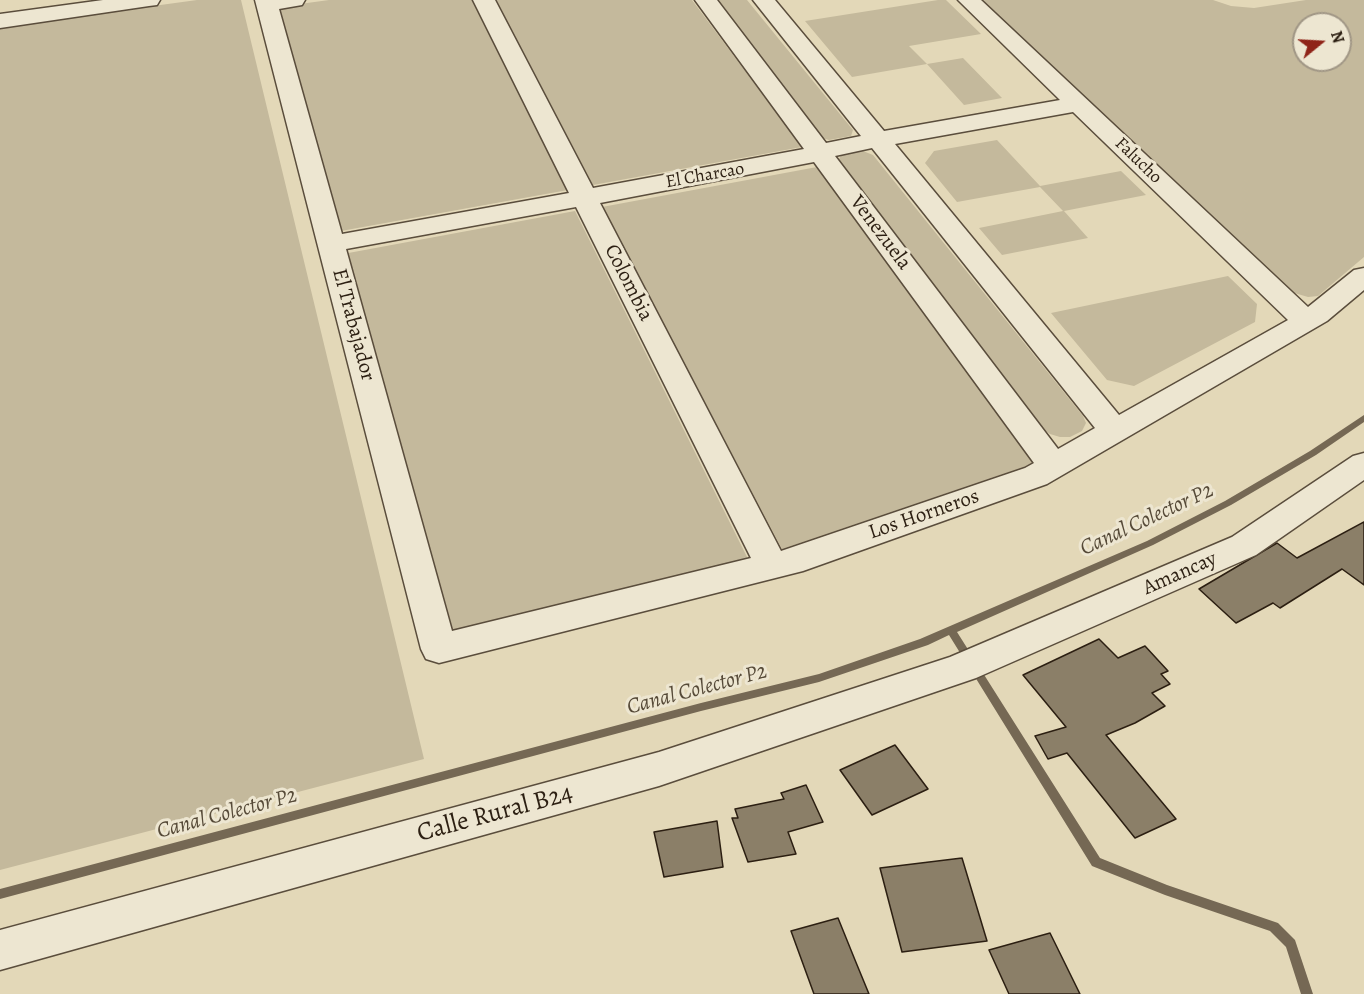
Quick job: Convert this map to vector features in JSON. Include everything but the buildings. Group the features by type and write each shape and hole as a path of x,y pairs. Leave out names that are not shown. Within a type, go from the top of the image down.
{"street":[{"path":"0,21 32,8 149,0"},
{"name":"Colombia","path":"484,0 772,566"},
{"name":"Venezuela","path":"706,0 1054,466"},
{"path":"764,0 1114,431"},
{"name":"Falucho","path":"969,0 1306,321"},
{"name":"El Trabajador","path":"276,1 331,244 439,649"},
{"name":"El Charcao","path":"331,244 1078,104"},
{"name":"Los Horneros","path":"439,649 803,558 1014,484 1054,466 1306,321 1332,304 1364,276"},
{"name":"Amancay","path":"984,661 1244,546 1364,464"},
{"name":"Calle Rural B24","path":"0,950 659,770 984,661"}],"shaded area":[{"path":"197,0 241,0 424,759 0,870 0,27"},
{"path":"329,0 473,0 568,190 341,231 278,7"},
{"path":"496,0 692,0 802,147 593,185"},
{"path":"713,0 747,0 853,130 851,136 829,140 819,137"},
{"path":"946,0 981,34 909,46 927,64 852,77 805,21"},
{"path":"982,0 1213,0 1231,6 1254,8 1306,0 1364,0 1364,257 1318,296 1308,297 1291,292"},
{"path":"963,58 1002,98 964,105 927,64"},
{"path":"997,140 1040,186 1121,171 1146,195 1064,211 1088,238 1002,255 979,228 1063,211 1040,187 957,202 925,163 934,151"},
{"path":"856,151 873,155 1083,416 1086,423 1082,431 1070,437 1060,437 1050,434 1039,426 838,161 841,155"},
{"path":"817,167 1035,463 782,549 602,207"},
{"path":"575,211 749,561 449,634 343,254"},
{"path":"1228,276 1257,304 1255,322 1134,386 1107,380 1051,313"}],"waterway":[{"name":"Canal Colector P2","path":"951,630 1150,543 1228,503 1313,453 1364,418"},
{"name":"Canal Colector P2","path":"0,894 701,707 819,678 924,642 951,630"},
{"path":"951,630 1096,862 1165,890 1274,927 1291,944 1307,994"}]}
